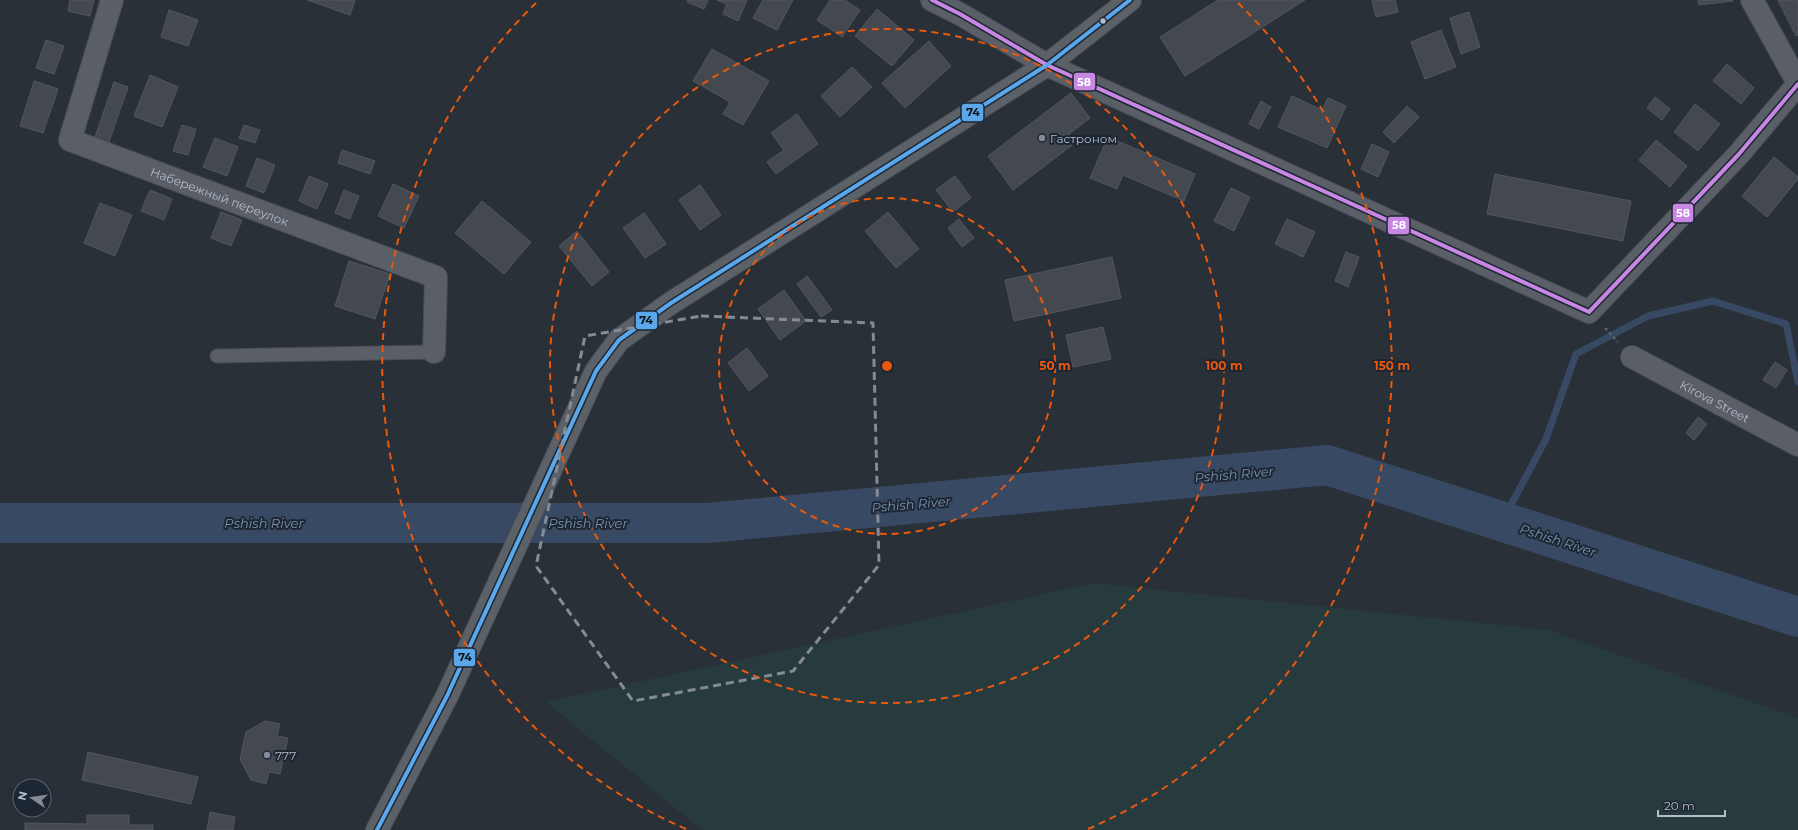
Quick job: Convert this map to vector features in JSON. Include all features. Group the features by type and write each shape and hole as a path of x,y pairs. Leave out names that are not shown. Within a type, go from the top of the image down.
{"main road":[{"path":"377,830 447,696 596,371 619,340 672,302 1047,65 1130,0"}],"street":[{"name":"Набережный переулок","path":"112,0 70,140 436,277 434,352"},
{"path":"932,0 960,14 1047,65 1589,312 1739,154 1798,83 1752,0"},
{"name":"Kirova Street","path":"1632,357 1798,445"}],"lane":[{"path":"217,356 434,352"}],"path":[{"path":"1589,312 1632,357"}],"highlighted area":[{"path":"701,316 873,323 879,565 793,671 633,701 536,566 585,336"}],"green space":[{"path":"1094,583 1549,630 1798,718 1798,830 702,830 546,702"}],"building":[{"path":"70,0 94,0 90,16 68,11"},
{"path":"307,0 355,0 350,15"},
{"path":"688,0 708,0 704,9 687,2"},
{"path":"717,0 747,0 738,21 723,14 727,4"},
{"path":"763,0 793,0 777,30 753,18"},
{"path":"830,0 845,0 860,10 842,37 817,20"},
{"path":"1218,0 1305,0 1185,76 1160,37"},
{"path":"1372,0 1395,0 1398,12 1376,17"},
{"path":"1698,0 1733,0 1733,1 1699,5"},
{"path":"1778,0 1798,0 1798,35 1796,36"},
{"path":"877,9 914,40 892,66 855,36"},
{"path":"169,10 198,20 188,46 161,37"},
{"path":"1469,12 1480,47 1461,54 1450,18"},
{"path":"1441,30 1456,67 1425,79 1411,42"},
{"path":"46,40 64,46 54,74 36,68"},
{"path":"929,41 951,66 905,108 882,83"},
{"path":"712,49 769,81 743,125 723,114 730,102 693,81"},
{"path":"1727,64 1754,88 1741,104 1713,81"},
{"path":"852,67 872,87 840,117 821,96"},
{"path":"150,75 178,87 162,127 134,116"},
{"path":"34,81 58,89 43,133 20,126"},
{"path":"114,82 128,87 108,145 94,140"},
{"name":"Гастроном","path":"1071,93 1090,118 1069,134 1075,143 1013,190 988,156"},
{"path":"1292,96 1322,110 1328,98 1346,106 1327,148 1278,127"},
{"path":"1655,97 1670,109 1662,120 1647,108"},
{"path":"1261,101 1271,107 1259,129 1249,124"},
{"path":"1695,104 1720,124 1698,151 1674,132"},
{"path":"1407,106 1419,117 1394,143 1383,132"},
{"path":"797,114 818,144 776,174 767,162 784,150 771,133"},
{"path":"182,125 196,129 188,155 173,151"},
{"path":"244,125 260,130 255,143 239,138"},
{"path":"1108,137 1195,174 1184,201 1123,175 1117,189 1090,178"},
{"path":"215,138 238,147 227,176 203,167"},
{"path":"1656,140 1687,166 1670,187 1639,160"},
{"path":"1372,144 1389,152 1378,177 1361,169"},
{"path":"342,150 375,161 370,174 338,163"},
{"path":"1774,157 1798,177 1798,179 1767,217 1742,196"},
{"path":"257,158 275,165 264,193 246,186"},
{"path":"1495,174 1631,201 1623,241 1487,214"},
{"path":"309,176 328,184 317,209 299,201"},
{"path":"955,176 971,198 953,212 936,190"},
{"path":"393,184 419,196 404,228 378,216"},
{"path":"700,185 721,215 700,230 679,200"},
{"path":"1231,188 1250,197 1234,231 1214,221"},
{"path":"150,190 172,199 164,220 141,211"},
{"path":"344,190 359,196 350,219 335,213"},
{"path":"482,201 531,242 504,274 455,233"},
{"path":"100,203 132,215 115,256 84,243"},
{"path":"221,212 242,220 231,246 211,238"},
{"path":"888,212 919,249 896,268 865,231"},
{"path":"644,213 666,244 645,258 623,228"},
{"path":"959,219 974,238 962,247 948,228"},
{"path":"1287,219 1315,232 1303,257 1275,244"},
{"path":"577,231 609,272 592,286 559,246"},
{"path":"1346,252 1359,257 1348,287 1335,281"},
{"path":"1112,257 1121,298 1014,321 1005,280"},
{"path":"349,261 390,274 375,319 335,306"},
{"path":"807,276 832,310 821,317 797,284"},
{"path":"784,290 806,321 780,340 758,309"},
{"path":"1103,327 1111,359 1073,367 1066,335"},
{"path":"747,348 768,376 749,391 728,363"},
{"path":"1775,362 1787,370 1776,388 1763,380"},
{"path":"1698,417 1707,424 1694,440 1686,433"},
{"path":"265,721 280,724 277,736 288,738 280,774 269,772 266,784 251,780 240,759 246,732"},
{"path":"88,752 198,777 191,804 82,780"},
{"path":"210,812 235,817 233,830 207,830"},
{"path":"87,815 129,815 129,825 153,825 153,830 25,830 25,823 87,824"}],"waterway":[{"path":"1502,522 1546,439 1576,354 1648,316 1713,301 1786,324 1798,382"},
{"name":"Pshish River","path":"0,523 708,523 1327,465 1798,617"}],"transit line":[{"name":"58","path":"932,0 960,14 1047,65 1589,312 1739,154 1798,84"},
{"name":"74","path":"377,830 447,696 596,371 619,340 671,303 1047,65 1130,0"}],"place":[{"name":"Гастроном","path":"1042,138"},
{"name":"777","path":"267,755"}]}
